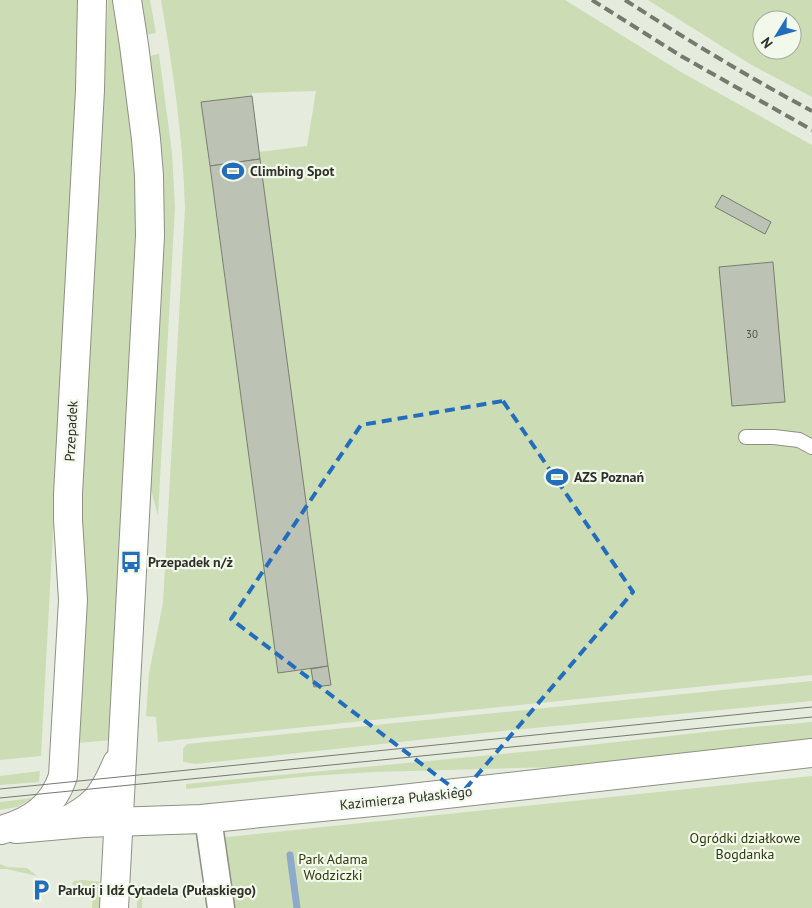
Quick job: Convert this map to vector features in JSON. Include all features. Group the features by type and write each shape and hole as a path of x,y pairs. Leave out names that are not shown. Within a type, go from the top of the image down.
{"street":[{"name":"Przepadek","path":"0,830 22,823 37,814 50,801 58,789 63,776 73,590 68,494 90,90 92,0"},
{"path":"114,908 150,200 150,176 146,139 127,0"},
{"path":"59,825 82,813 101,795 109,782 122,750"},
{"name":"Kazimierza Pułaskiego","path":"0,830 118,821 164,821 208,818 393,800 812,753"},
{"path":"208,818 222,908"}],"lane":[{"path":"746,437 774,437 799,440 812,447"}],"highlighted area":[{"path":"503,401 633,592 461,794 231,619 361,425"}],"green space":[{"path":"0,0 84,0 41,756 0,760"},
{"path":"108,0 116,0 125,59 139,218 111,740 78,743 80,517"},
{"path":"140,0 150,0 156,33 146,35"},
{"name":"AZS Poznań","path":"161,0 565,0 681,72 812,145 812,675 158,742 156,717 146,716 149,673 163,603 185,208 180,130","holes":["316,91 307,146 259,152 328,666 278,673 201,103 252,96 252,93"]},
{"path":"648,0 812,0 812,97 750,64"},
{"path":"159,54 172,153 175,207 158,516 150,486 163,201 160,146 149,58"},
{"path":"812,681 812,701 483,733 196,764 183,762 183,749 187,744"},
{"path":"812,722 812,740 556,767 374,772 310,776 186,789 186,784"},
{"path":"40,771 39,782 0,785 0,776"},
{"name":"Ogródki działkowe Bogdanka","path":"812,776 812,908 210,908 218,838"},
{"path":"33,798 17,807 0,810 0,802"},
{"path":"0,864 7,867 27,868 37,876 0,869"},
{"path":"74,881 102,882 101,908 92,908 93,895 72,884"},
{"path":"138,885 143,888 142,908 137,908"}],"building":[{"path":"252,96 260,159 210,166 201,102"},
{"path":"260,159 328,666 278,673 210,166"},
{"path":"722,195 771,222 765,234 715,207"},
{"path":"773,262 785,402 732,406 719,267"},
{"path":"328,666 331,685 314,687 311,669"}],"waterway":[{"path":"290,855 297,908"}],"tram line":[{"path":"0,789 812,707"},
{"path":"0,798 812,717"}],"railway":[{"path":"592,0 681,56 812,130"},
{"path":"625,0 764,85 812,111"}],"place":[{"name":"Climbing Spot","path":"233,171"},
{"name":"AZS Poznań","path":"557,477"},
{"name":"Przepadek n/ż","path":"131,562"},
{"name":"Parkuj i Idź Cytadela (Pułaskiego)","path":"41,890"}],"park label":[{"name":"Park Adama Wodziczki","path":"333,868"}]}
